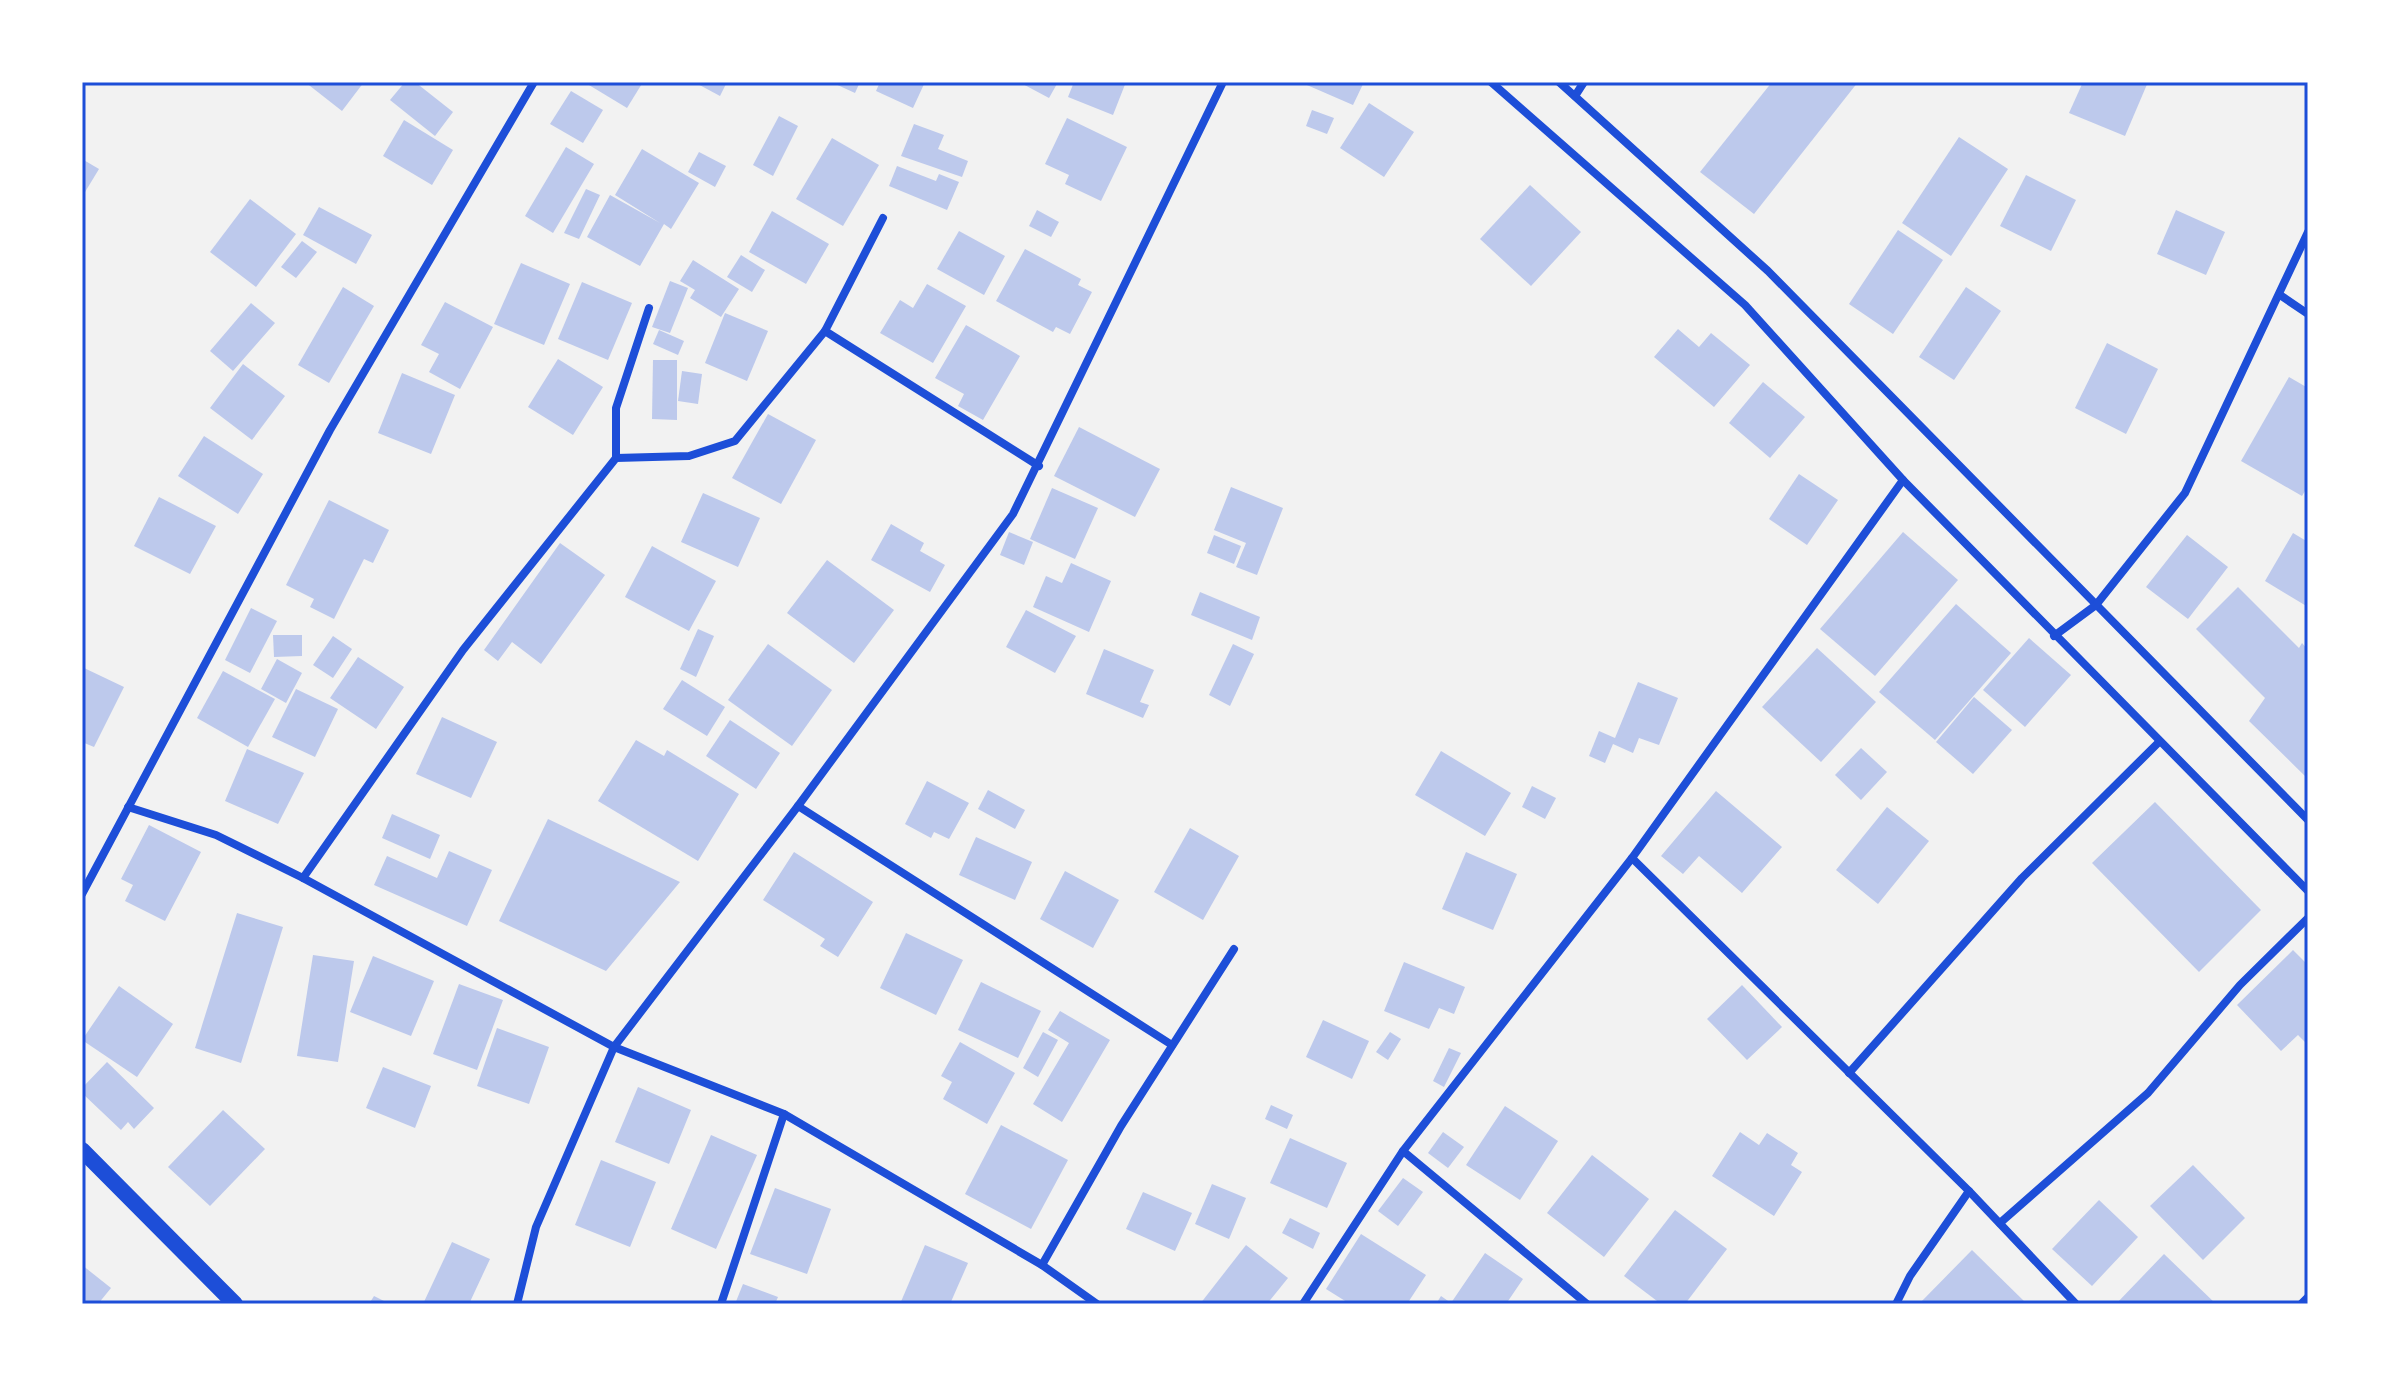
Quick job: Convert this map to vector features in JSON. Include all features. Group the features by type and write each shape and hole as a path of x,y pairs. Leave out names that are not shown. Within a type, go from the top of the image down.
{"main road":[{"path":"82,1150 235,1304"}],"street":[{"path":"82,894 330,430 534,82"},
{"path":"517,1304 536,1227 614,1047 798,806 1013,514 1223,82"},
{"path":"1491,82 1745,305 1903,480 2308,891"},
{"path":"1559,82 1768,271 2308,820"},
{"path":"1575,96 1584,82"},
{"path":"616,458 689,456 735,441 825,331 883,218"},
{"path":"2054,636 2096,605 2185,493 2308,232"},
{"path":"2280,295 2308,314"},
{"path":"303,878 463,650 616,458 616,408 649,308"},
{"path":"825,331 1039,466"},
{"path":"1303,1304 1403,1151 1632,858 1903,480"},
{"path":"1849,1073 2022,878 2159,742"},
{"path":"798,806 1172,1045"},
{"path":"128,807 216,835 303,878 614,1047 784,1114 1042,1265 1082,1299 1097,1304"},
{"path":"1632,858 1969,1191 2076,1304"},
{"path":"2000,1223 2148,1093 2240,985 2308,918"},
{"path":"1042,1265 1172,1045 1234,949"},
{"path":"721,1304 784,1114"},
{"path":"1403,1151 1587,1304"},
{"path":"1896,1304 1910,1276 1969,1191"},
{"path":"2301,1304 2308,1297"}],"building":[{"path":"305,82 364,82 342,111"},
{"path":"405,82 415,82 453,112 435,136 390,100"},
{"path":"584,82 643,82 627,108"},
{"path":"694,82 727,82 720,96"},
{"path":"831,82 860,82 855,93"},
{"path":"880,82 925,82 913,108 876,91"},
{"path":"1019,82 1058,82 1049,98"},
{"path":"1074,82 1126,82 1113,115 1068,97"},
{"path":"1300,82 1364,82 1353,105"},
{"path":"1772,82 1858,82 1754,214 1700,172"},
{"path":"2083,82 2148,82 2125,136 2069,113"},
{"path":"571,91 603,110 583,143 550,124"},
{"path":"1369,103 1414,132 1384,177 1340,148"},
{"path":"1312,110 1334,118 1327,134 1306,126"},
{"path":"779,116 798,126 773,176 753,165"},
{"path":"1067,118 1127,147 1101,201 1065,184 1069,175 1045,164"},
{"path":"404,120 453,150 432,185 383,156"},
{"path":"914,124 944,135 938,149 968,161 962,177 901,156"},
{"path":"1959,137 2008,169 1951,256 1902,223"},
{"path":"832,138 879,165 843,226 796,199"},
{"path":"566,147 594,164 553,233 525,216"},
{"path":"642,149 699,183 671,229 664,224 640,266 587,237 610,195 660,223 615,195"},
{"path":"699,152 726,166 715,187 688,172"},
{"path":"82,159 99,169 82,197"},
{"path":"897,166 936,181 939,174 959,182 947,210 889,186"},
{"path":"2026,175 2076,200 2051,251 2000,226"},
{"path":"1530,185 1581,232 1531,286 1480,239"},
{"path":"586,189 600,195 579,239 564,233"},
{"path":"250,199 296,234 256,287 210,252"},
{"path":"319,207 372,235 356,264 303,235"},
{"path":"1037,210 1059,222 1051,237 1029,226"},
{"path":"2176,210 2225,232 2206,275 2157,254"},
{"path":"772,211 829,244 806,284 749,252"},
{"path":"1898,230 1943,260 1893,334 1849,304"},
{"path":"959,231 1005,256 984,295 937,269"},
{"path":"302,241 317,252 296,278 281,267"},
{"path":"1025,249 1081,279 1078,285 1092,292 1070,334 1056,327 1053,332 996,301"},
{"path":"741,255 765,270 752,292 727,277"},
{"path":"693,260 739,289 721,317 690,298 695,290 680,281"},
{"path":"521,263 570,284 544,345 494,324"},
{"path":"670,281 688,288 670,333 652,327"},
{"path":"582,282 632,303 608,360 558,339"},
{"path":"927,284 966,306 933,363 880,333 900,300 913,308"},
{"path":"343,287 374,306 329,383 298,365"},
{"path":"1966,287 2001,311 1954,380 1919,357"},
{"path":"445,302 493,327 460,389 429,372 439,354 421,345"},
{"path":"251,303 275,323 233,371 210,351"},
{"path":"725,313 768,331 747,381 705,363"},
{"path":"966,325 1020,356 983,420 958,406 964,394 935,378"},
{"path":"1678,329 1699,347 1711,333 1750,365 1714,407 1654,357"},
{"path":"659,330 684,341 678,355 653,344"},
{"path":"2107,343 2158,369 2126,434 2075,408"},
{"path":"558,359 603,387 573,435 528,407"},
{"path":"653,360 677,360 677,420 652,419"},
{"path":"243,364 285,396 252,440 210,408"},
{"path":"682,371 702,374 698,404 678,401"},
{"path":"402,373 455,395 431,454 378,433"},
{"path":"2289,377 2308,388 2308,486 2302,496 2241,461"},
{"path":"1763,382 1805,417 1770,458 1729,423"},
{"path":"768,414 816,440 781,504 732,478"},
{"path":"1079,427 1160,469 1135,517 1054,476"},
{"path":"204,436 263,474 238,514 178,476"},
{"path":"1799,474 1838,500 1807,545 1769,519"},
{"path":"1231,487 1283,508 1257,575 1236,567 1246,543 1214,530"},
{"path":"1052,488 1098,508 1075,559 1030,539"},
{"path":"703,493 760,518 738,567 681,542"},
{"path":"159,497 216,526 190,574 134,546"},
{"path":"329,500 389,530 373,563 364,559 334,619 310,607 314,599 286,585"},
{"path":"891,524 924,543 920,551 945,565 930,592 871,560"},
{"path":"1009,532 1033,542 1024,565 1000,555"},
{"path":"1903,532 1958,580 1875,676 1820,629"},
{"path":"2293,533 2308,542 2308,607 2265,581"},
{"path":"1214,535 1241,546 1234,564 1207,553"},
{"path":"2187,535 2228,567 2188,619 2146,587"},
{"path":"560,543 605,575 541,664 512,642 498,661 484,650"},
{"path":"652,546 716,581 689,631 625,597"},
{"path":"827,560 894,610 854,663 787,613"},
{"path":"1071,563 1111,581 1089,632 1033,607 1046,576 1062,583"},
{"path":"2238,587 2299,648 2302,643 2308,650 2308,779 2249,721 2265,698 2196,629"},
{"path":"1200,592 1260,617 1252,640 1191,615"},
{"path":"1956,604 2011,653 1935,740 1879,692"},
{"path":"251,608 277,621 250,673 225,660"},
{"path":"1026,610 1076,636 1055,673 1006,647"},
{"path":"698,629 714,636 696,677 680,669"},
{"path":"273,635 302,635 302,656 274,657"},
{"path":"333,636 352,649 333,678 313,665"},
{"path":"2029,638 2071,675 2025,727 1983,690"},
{"path":"768,644 832,690 792,746 728,700"},
{"path":"1233,644 1254,654 1230,706 1209,695"},
{"path":"1817,648 1876,702 1821,762 1762,707"},
{"path":"1104,649 1154,670 1140,702 1149,705 1143,718 1086,694"},
{"path":"358,657 404,687 376,729 330,698"},
{"path":"277,659 302,673 286,703 261,689"},
{"path":"82,667 124,687 94,747 82,742"},
{"path":"223,671 275,699 248,747 197,718"},
{"path":"682,680 725,707 707,736 663,709"},
{"path":"1638,682 1678,698 1659,745 1639,738 1633,753 1613,744 1605,763 1589,756 1599,731 1615,738"},
{"path":"296,689 338,709 315,757 272,737"},
{"path":"1974,697 2012,730 1973,774 1936,742"},
{"path":"442,717 497,742 471,798 416,774"},
{"path":"730,720 780,753 756,789 706,756"},
{"path":"636,740 664,756 667,750 739,794 698,861 598,801"},
{"path":"1861,748 1887,772 1861,800 1835,775"},
{"path":"247,749 304,773 278,824 225,801"},
{"path":"1441,751 1511,793 1485,836 1415,795"},
{"path":"927,781 969,803 949,839 934,832 931,838 905,824"},
{"path":"1532,786 1556,798 1545,819 1522,807"},
{"path":"988,790 1025,810 1015,829 978,809"},
{"path":"1716,791 1782,847 1742,893 1699,856 1683,874 1661,856"},
{"path":"2155,802 2261,910 2199,972 2092,863"},
{"path":"1887,807 1929,841 1878,904 1836,870"},
{"path":"392,814 440,835 430,859 382,838"},
{"path":"548,819 680,882 606,971 499,921"},
{"path":"149,825 201,852 165,921 125,901 133,885 121,879"},
{"path":"1190,828 1239,856 1203,920 1154,892"},
{"path":"976,837 1032,862 1015,900 959,875"},
{"path":"449,851 492,870 467,926 374,885 387,856 437,878"},
{"path":"794,852 873,902 838,957 820,946 825,939 763,900"},
{"path":"1466,852 1517,874 1493,930 1442,909"},
{"path":"1065,871 1119,900 1093,948 1040,919"},
{"path":"237,913 283,927 241,1063 195,1048"},
{"path":"906,933 963,960 936,1015 880,988"},
{"path":"2293,950 2308,965 2308,1045 2298,1035 2281,1051 2237,1005"},
{"path":"313,955 354,961 338,1062 297,1056"},
{"path":"373,956 434,981 411,1036 350,1012"},
{"path":"1404,962 1465,987 1454,1014 1439,1008 1429,1029 1384,1011"},
{"path":"981,982 1041,1011 1018,1058 958,1030"},
{"path":"459,984 503,1000 477,1070 433,1054"},
{"path":"1742,985 1782,1027 1747,1060 1707,1019"},
{"path":"119,986 173,1024 137,1077 82,1040"},
{"path":"1060,1011 1110,1040 1062,1122 1033,1104 1069,1043 1048,1030"},
{"path":"1323,1020 1369,1041 1352,1079 1306,1057"},
{"path":"497,1028 549,1047 529,1104 477,1086"},
{"path":"1043,1032 1058,1040 1038,1077 1023,1068"},
{"path":"1390,1032 1401,1039 1388,1060 1376,1052"},
{"path":"960,1042 1015,1073 987,1124 943,1099 952,1082 941,1076"},
{"path":"1449,1048 1461,1053 1444,1087 1433,1081"},
{"path":"107,1062 154,1108 134,1129 128,1122 121,1130 82,1093 82,1088"},
{"path":"383,1067 431,1086 415,1128 366,1108"},
{"path":"638,1087 691,1110 669,1164 615,1142"},
{"path":"1271,1105 1293,1115 1287,1129 1265,1119"},
{"path":"1505,1106 1558,1141 1520,1200 1466,1165"},
{"path":"223,1110 265,1149 210,1206 168,1167"},
{"path":"1001,1125 1068,1160 1031,1229 965,1194"},
{"path":"1443,1132 1464,1147 1448,1168 1428,1153"},
{"path":"1740,1132 1759,1145 1767,1133 1798,1153 1791,1165 1802,1172 1774,1216 1712,1176"},
{"path":"711,1135 757,1155 716,1249 671,1229"},
{"path":"1290,1138 1347,1163 1327,1208 1270,1183"},
{"path":"1592,1155 1649,1199 1604,1257 1547,1213"},
{"path":"601,1160 656,1182 630,1247 575,1225"},
{"path":"2193,1165 2245,1218 2203,1260 2150,1206"},
{"path":"1403,1178 1423,1192 1398,1226 1378,1211"},
{"path":"1212,1184 1246,1198 1229,1239 1195,1224"},
{"path":"775,1188 831,1209 807,1274 750,1254"},
{"path":"1143,1192 1192,1213 1175,1251 1126,1229"},
{"path":"2099,1200 2138,1237 2092,1286 2052,1249"},
{"path":"1675,1210 1727,1249 1685,1304 1661,1304 1624,1276"},
{"path":"1290,1218 1320,1233 1313,1249 1282,1233"},
{"path":"1361,1234 1426,1275 1407,1304 1350,1304 1326,1289"},
{"path":"452,1242 490,1259 469,1304 423,1304"},
{"path":"925,1245 968,1263 950,1304 900,1304"},
{"path":"1246,1245 1288,1278 1267,1304 1200,1304"},
{"path":"1972,1250 2027,1304 1919,1304"},
{"path":"1485,1253 1523,1279 1506,1304 1436,1304 1441,1296 1451,1303"},
{"path":"2164,1254 2216,1304 2116,1304"},
{"path":"82,1265 111,1288 98,1304 82,1304"},
{"path":"743,1284 778,1297 775,1304 735,1304"},
{"path":"374,1296 390,1304 369,1304"}]}
